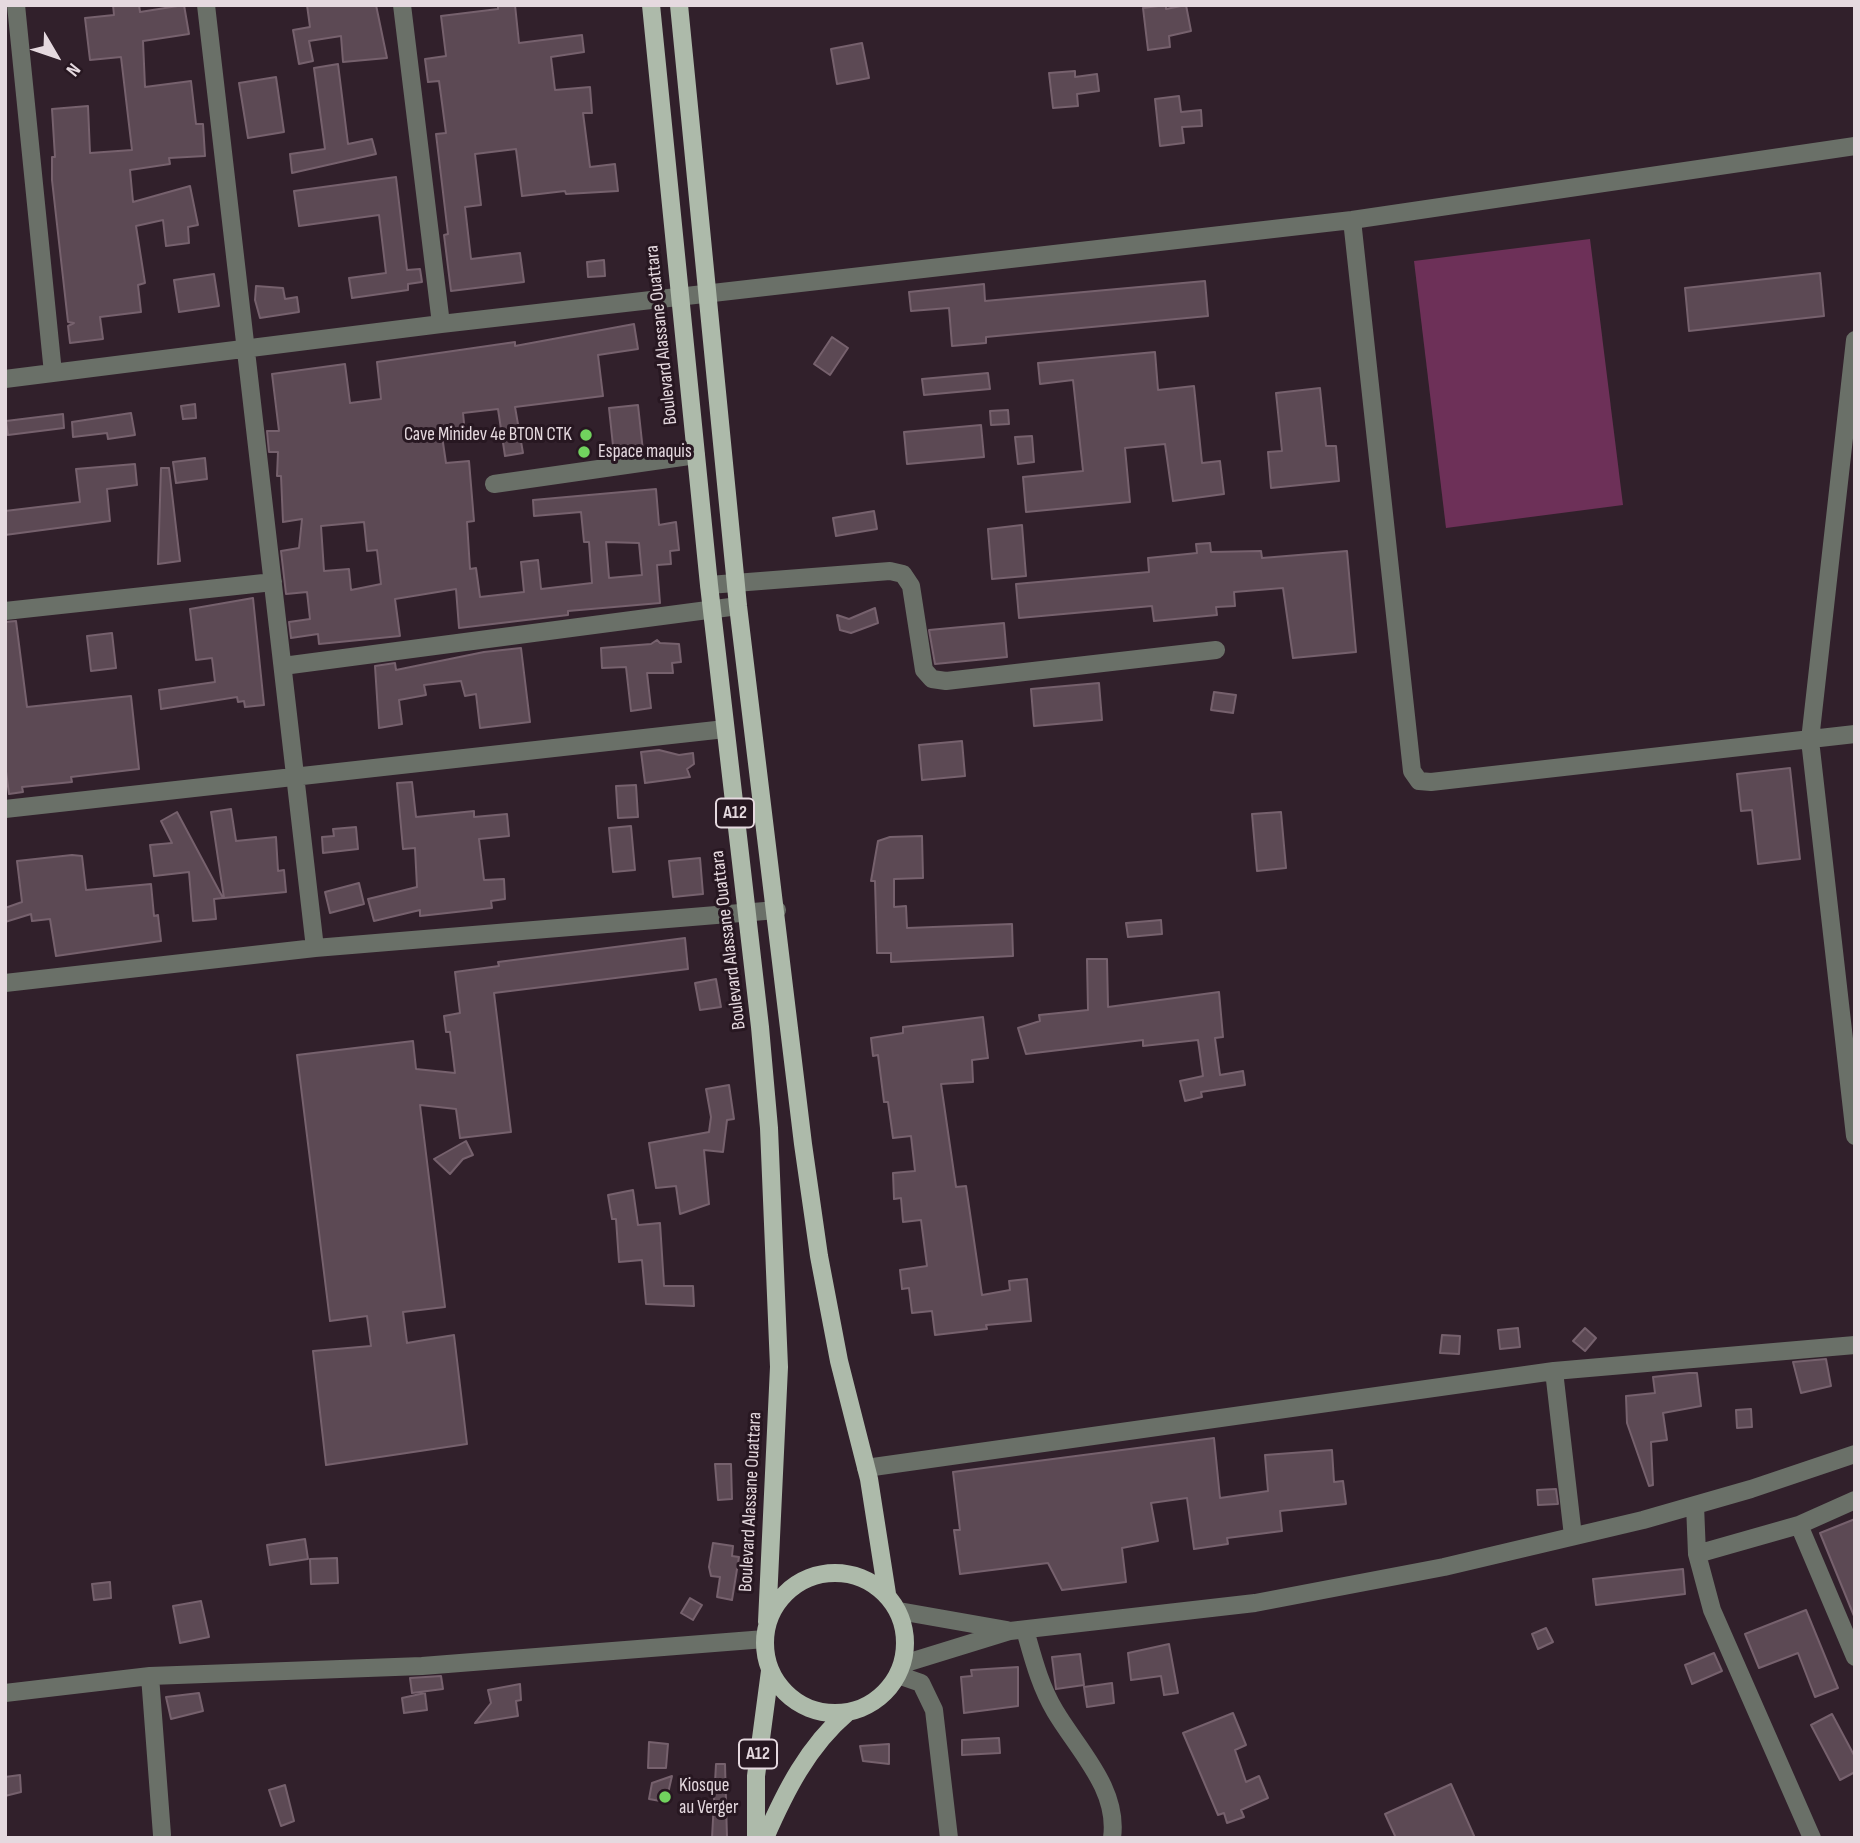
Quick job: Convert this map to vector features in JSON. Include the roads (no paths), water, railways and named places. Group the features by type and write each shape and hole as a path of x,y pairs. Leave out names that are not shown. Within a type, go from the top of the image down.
{"main road":[{"name":"Boulevard Alassane Ouattara","path":"651,5 709,585 767,1103 779,1367 766,1630"},
{"name":"A12","path":"679,5 738,606 819,1256 839,1361 866,1468 887,1594"},
{"path":"834,1572 863,1577 887,1594 899,1611 906,1637 900,1670 885,1693 867,1706 846,1713 821,1713 797,1703 778,1686 769,1671 766,1630 781,1596 805,1578 834,1572"},
{"name":"A12","path":"756,1838 756,1776 769,1671"},
{"name":"A12","path":"765,1838 802,1765 832,1726 846,1713"}],"street":[{"path":"16,5 53,373"},
{"path":"206,5 315,948"},
{"path":"402,5 441,324"},
{"path":"5,379 441,324 1352,220 1855,146"},
{"path":"1352,220 1412,771 1419,780 1445,781 1855,734"},
{"path":"1855,340 1810,740 1855,1136"},
{"path":"494,484 696,455"},
{"path":"709,585 890,571 903,574 911,586 924,670 932,679 946,681 1216,649"},
{"path":"5,611 273,582"},
{"path":"283,666 738,606"},
{"path":"5,809 725,729"},
{"path":"5,984 315,948 777,910"},
{"path":"866,1468 1554,1371 1855,1345"},
{"path":"1554,1371 1573,1536"},
{"path":"900,1670 1018,1630 1242,1604 1359,1585 1695,1505 1855,1454"},
{"path":"1696,1554 1799,1525 1855,1500"},
{"path":"1695,1505 1696,1554 1712,1610 1812,1838"},
{"path":"1799,1525 1855,1657"},
{"path":"899,1611 1018,1630"},
{"path":"5,1693 150,1676 422,1666 766,1630"},
{"path":"1018,1630 1055,1712 1103,1785 1114,1828 1112,1838"},
{"path":"900,1670 921,1683 934,1710 949,1838"},
{"path":"150,1676 162,1835"}],"place":[{"name":"Cave Minidev 4e BTON CTK","path":"586,435"},
{"name":"Espace maquis","path":"584,452"},
{"name":"Kiosque au Verger","path":"665,1797"}]}
